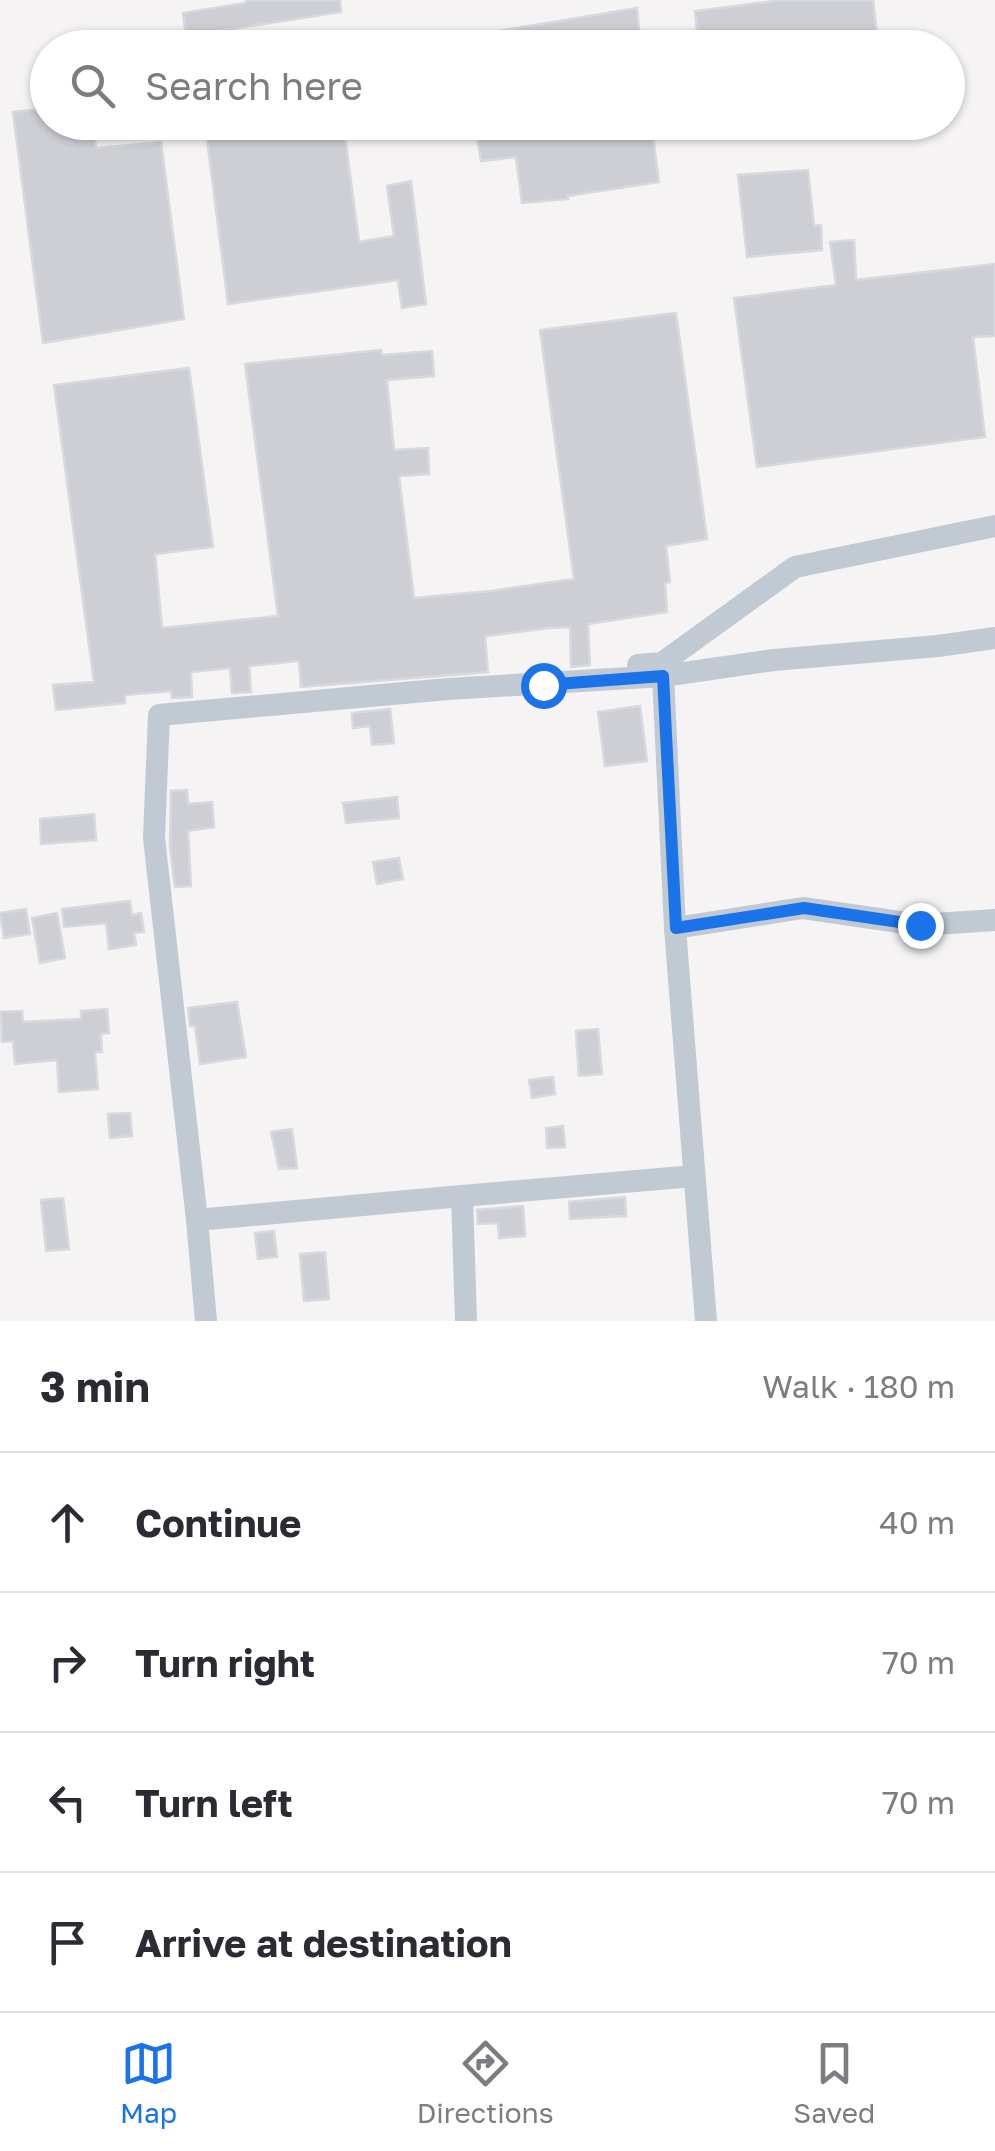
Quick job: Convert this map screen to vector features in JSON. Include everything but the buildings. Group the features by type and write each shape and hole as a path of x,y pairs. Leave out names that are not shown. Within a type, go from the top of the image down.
{"street":[{"path":"448,689 662,662 795,567 995,526"},
{"path":"206,1321 154,838 159,715 448,689 663,676 774,660 995,638"},
{"path":"663,676 676,928 706,1321"},
{"path":"676,928 804,908 920,925 995,920"},
{"path":"197,1220 694,1176"},
{"path":"462,1196 466,1321"}],"route":[{"path":"543,685 663,676 676,928 804,908 920,925"}]}
